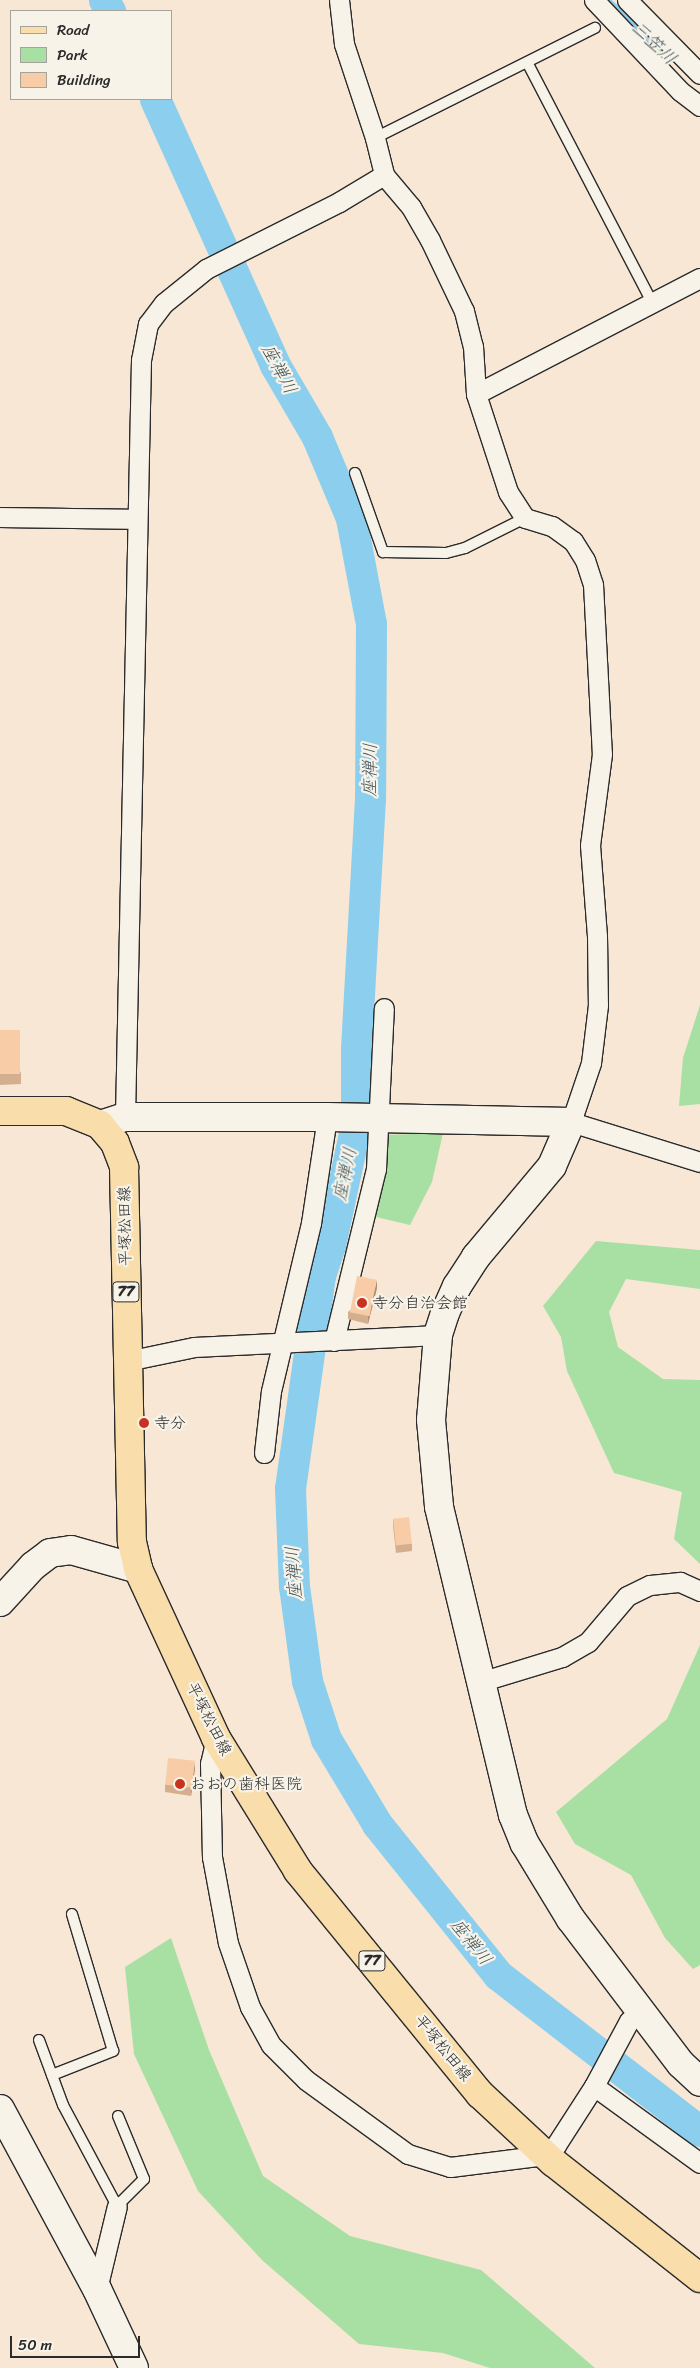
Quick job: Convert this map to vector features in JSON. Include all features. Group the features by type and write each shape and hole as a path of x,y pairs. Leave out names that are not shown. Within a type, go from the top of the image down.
{"main road":[{"path":"0,1111 66,1112 113,1121"},
{"name":"平塚松田線","path":"113,1121 115,1143 124,1167 126,1361 132,1542 138,1569 216,1738 298,1871 480,2094 545,2155 700,2278"}],"street":[{"path":"339,0 344,44 375,138 384,175 411,208 430,240 464,311 473,346 476,394 508,492 525,518 552,526 573,541 585,560 593,584 602,754 590,845 597,936 598,1004 591,1063 571,1122 552,1166 476,1257 457,1286 438,1335 432,1451 439,1507 513,1815 525,1844 570,1918 681,2064 700,2082"},
{"path":"594,0 680,91 700,106"},
{"path":"627,0 700,74"},
{"path":"384,175 339,202 206,269 164,303 148,324 141,360 137,519 113,1121 327,1117 571,1122 700,1162"},
{"path":"476,394 700,278"},
{"path":"0,517 137,519"},
{"path":"334,1340 376,1169 376,1119 384,1008"},
{"path":"264,1453 283,1343 311,1223 327,1117"},
{"path":"126,1361 194,1347 438,1335"},
{"path":"0,1602 33,1566 50,1553 72,1550 138,1569"},
{"path":"480,1682 562,1657 588,1642 626,1596 650,1585 680,1582 700,1591"},
{"path":"216,1738 210,1763 214,1867 228,1943 250,2007 271,2045 306,2080 408,2154 450,2167 545,2155 556,2145 595,2083 629,2021 641,2012"},
{"path":"595,2083 700,2163"},
{"path":"0,2109 97,2289 134,2368"},
{"path":"97,2289 118,2206"}],"lane":[{"path":"375,138 528,64 595,28"},
{"path":"528,64 652,302"},
{"path":"356,473 383,552 446,553 465,548 525,518"},
{"path":"52,2075 113,2051 72,1914"},
{"path":"39,2040 63,2105 118,2206 144,2179 118,2116"}],"green space":[{"path":"700,1005 700,1104 679,1106 683,1058"},
{"path":"443,1133 432,1182 410,1225 372,1216 383,1135"},
{"path":"596,1241 700,1250 700,1289 626,1279 609,1312 618,1347 663,1379 700,1380 700,1564 674,1539 682,1492 614,1473 567,1371 561,1337 543,1306"},
{"path":"700,1645 700,1965 693,1969 665,1938 631,1875 575,1844 556,1812 667,1719"},
{"path":"171,1938 209,2050 263,2176 350,2236 481,2270 595,2368 490,2368 443,2353 359,2344 262,2260 198,2191 134,2054 125,1967"}],"building":[{"path":"0,1030 20,1030 20,1074 0,1074"},
{"name":"寺分自治会館","path":"357,1276 377,1280 370,1316 350,1312"},
{"path":"409,1517 412,1544 396,1546 393,1519"},
{"name":"おおの歯科医院","path":"168,1758 195,1761 192,1788 165,1785"}],"waterway":[{"name":"座禅川","path":"104,0 109,10"},
{"name":"三笠川","path":"608,0 667,54"},
{"name":"座禅川","path":"155,100 275,365 317,437 351,518 371,624 370,798 356,1049 356,1124 330,1245 320,1275 290,1488 294,1586 307,1681 326,1739 377,1824 498,1975 700,2131"}],"place":[{"name":"寺分自治会館","path":"362,1303"},
{"name":"寺分","path":"144,1423"},
{"name":"おおの歯科医院","path":"180,1784"}]}
